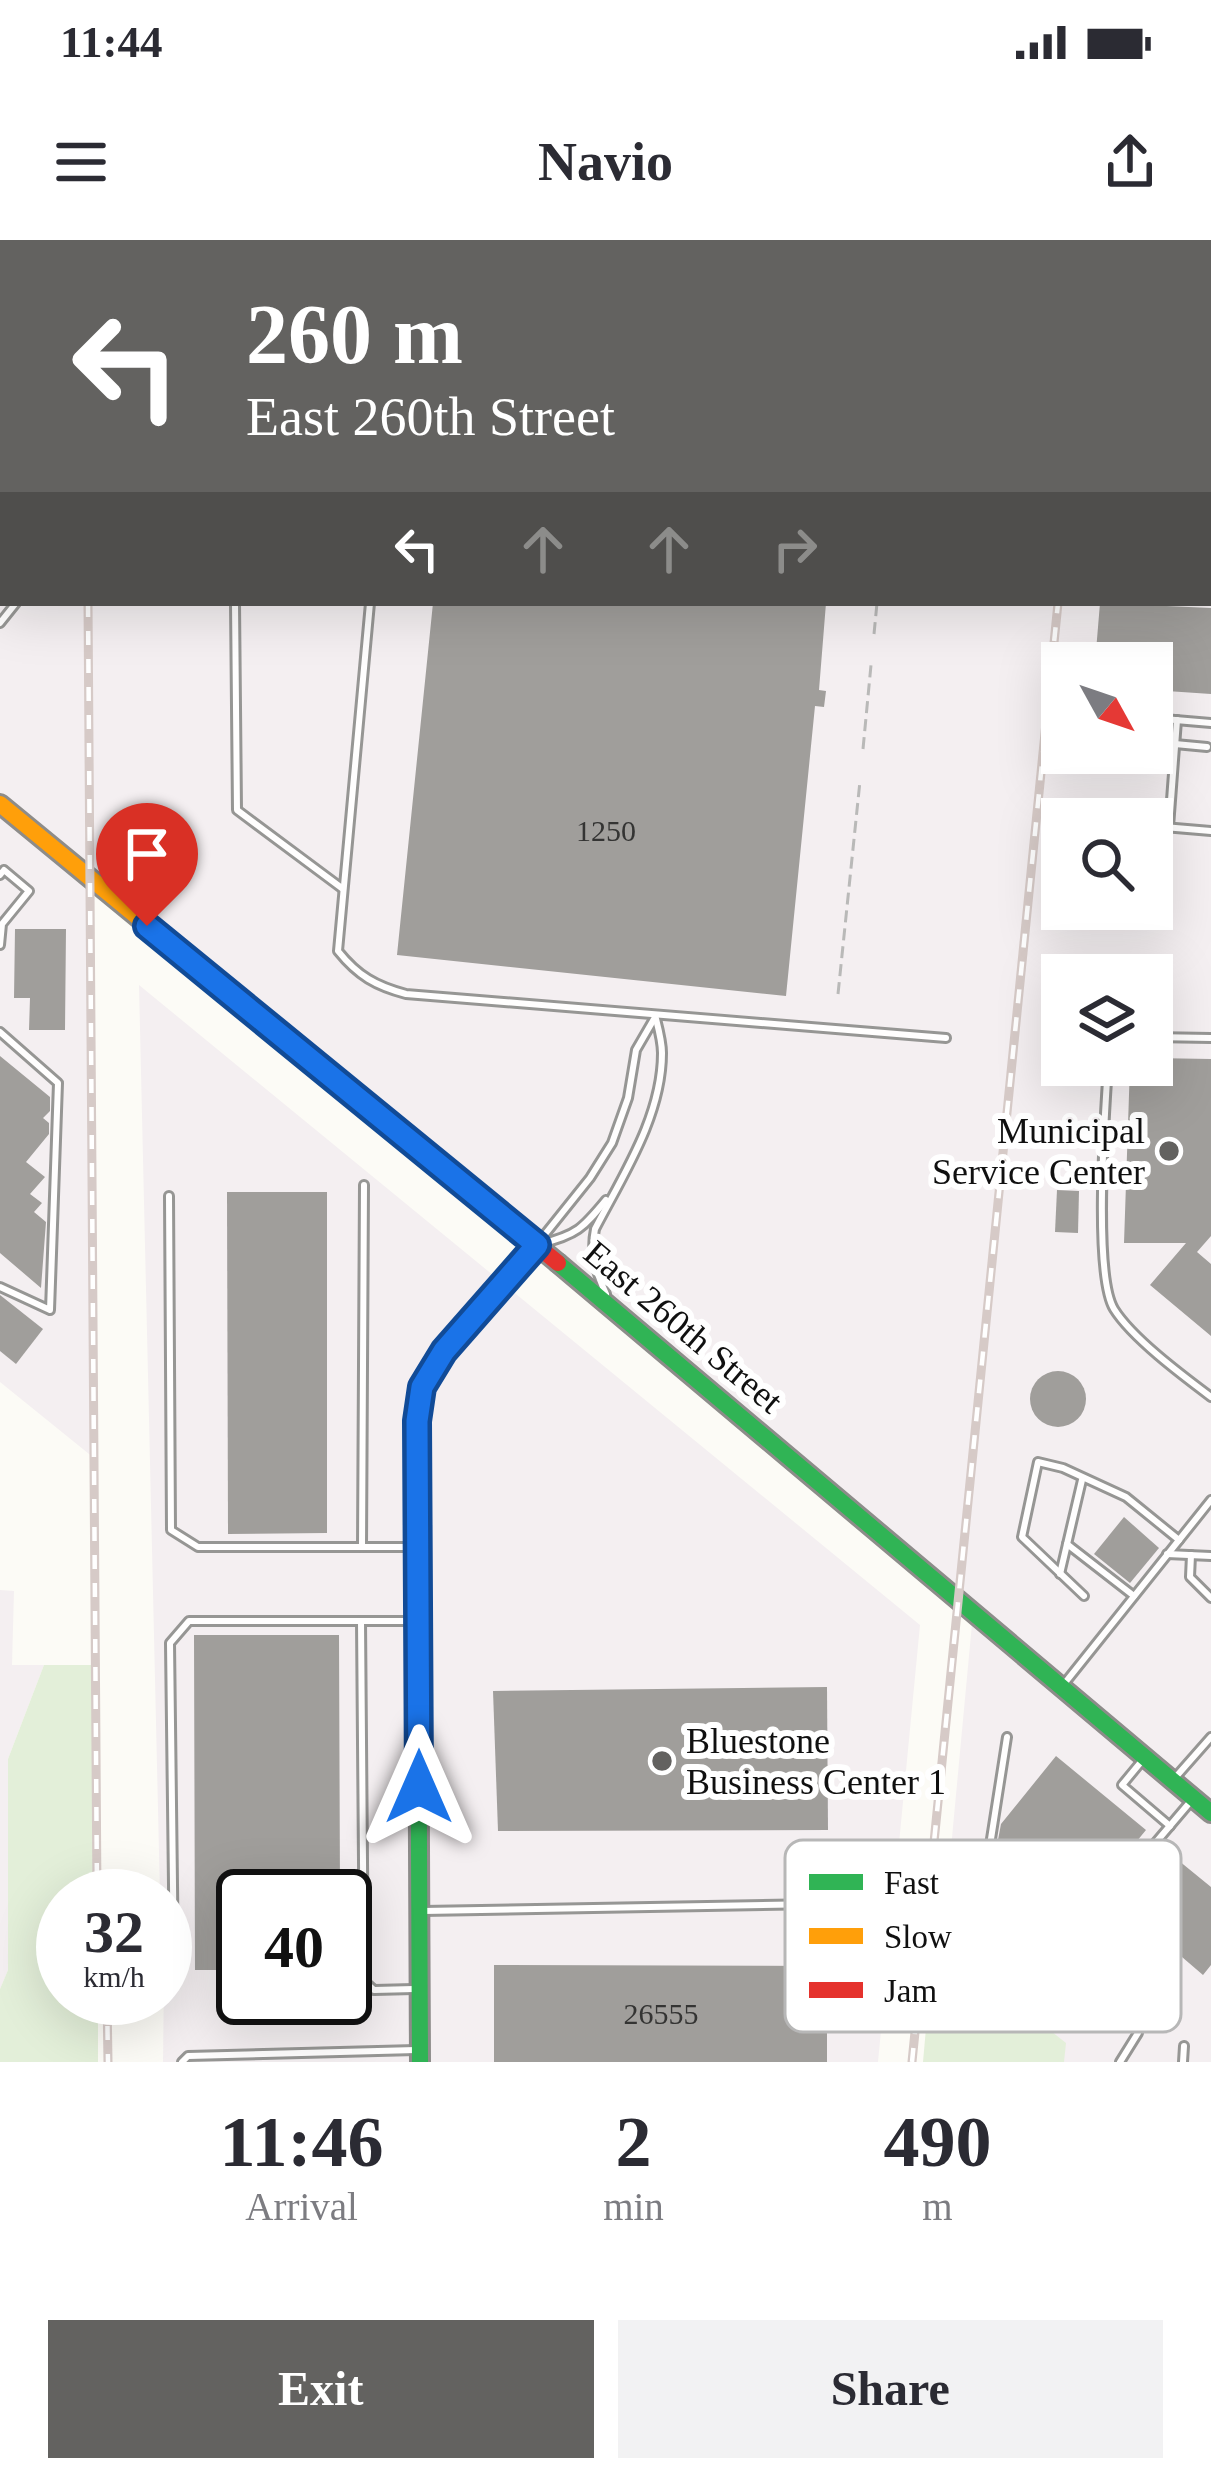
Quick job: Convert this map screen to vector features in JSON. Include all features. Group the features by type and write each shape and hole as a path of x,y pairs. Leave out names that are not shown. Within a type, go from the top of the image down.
{"main road":[{"name":"East 260th Street","path":"0,804 537,1245 1211,1813"},
{"path":"420,2056 417,1421 422,1387 444,1351 537,1245"}],"lane":[{"path":"235,606 237,810 344,889"},
{"path":"370,606 338,952 353,970 374,985 406,994 946,1037"},
{"path":"1173,720 1211,723"},
{"path":"1170,798 1177,720"},
{"path":"1175,744 1207,747"},
{"path":"1173,827 1211,831"},
{"path":"0,875 4,870 29,891 2,924 0,945"},
{"path":"537,1245 612,1143 628,1098 636,1050 656,1016"},
{"path":"614,1310 593,1259 592,1243 642,1138 654,1098 662,1053 656,1016"},
{"path":"0,1032 58,1083 58,1121 50,1310 0,1287"},
{"path":"1173,1037 1211,1038"},
{"path":"1107,1086 1102,1171 1106,1288 1114,1310 1169,1365 1211,1397"},
{"path":"362,1547 364,1185"},
{"path":"537,1245 570,1237 581,1229 617,1186"},
{"path":"170,1196 171,1530 198,1547 418,1547"},
{"path":"1084,1596 1022,1538 1035,1465 1063,1468 1126,1497 1178,1540"},
{"path":"1060,1574 1082,1480"},
{"path":"1062,1687 1211,1500"},
{"path":"1066,1544 1134,1596"},
{"path":"1167,1554 1211,1556"},
{"path":"1191,1555 1190,1577 1211,1598"},
{"path":"173,1869 170,1643 189,1621 418,1621"},
{"path":"361,1621 364,1982 374,1990 420,1989"},
{"path":"991,1840 1007,1737"},
{"path":"1173,1781 1211,1737"},
{"path":"1145,1757 1122,1785 1170,1826"},
{"path":"1158,1840 1194,1798"},
{"path":"419,1912 785,1905"},
{"path":"1120,2062 1138,2033"},
{"path":"1183,2062 1184,2046"},
{"path":"182,2062 188,2056 361,2051 420,2056"},
{"path":"361,2051 361,2062"}],"path":[{"path":"874,634 877,606"},
{"path":"863,749 871,665"},
{"path":"838,994 860,781"}],"shaded area":[{"path":"0,606 1211,606 1211,2062 931,2062 934,2032 1181,2032 1181,1840 952,1840 973,1613 90,879 94,1458 0,1382"},
{"path":"139,985 920,1625 899,1840 785,1840 785,2032 881,2032 878,2062 163,2062 163,2025 192,2025 192,1869 159,1869"},
{"path":"0,1590 14,1591 12,1665 44,1665 8,1759 8,1970 0,1989"}],"green space":[{"path":"44,1665 95,1665 97,1869 36,1869 36,2025 98,2025 98,2062 0,2062 0,1989 8,1970 8,1759"},
{"path":"926,2032 1052,2032 1066,2043 1064,2062 923,2062"}],"building":[{"path":"433,606 826,606 819,690 826,691 824,707 815,706 786,996 397,955"},
{"path":"1100,606 1211,608 1211,694 1173,691 1173,642 1097,642"},
{"path":"15,929 66,929 65,1030 29,1030 30,998 14,998"},
{"path":"0,1056 50,1097 50,1111 43,1118 49,1123 49,1134 26,1162 45,1177 30,1194 42,1203 34,1212 46,1222 41,1288 0,1253"},
{"name":"Municipal Service Center","path":"1173,1058 1211,1059 1211,1236 1197,1252 1211,1264 1211,1336 1150,1285 1186,1243 1124,1243 1129,1086 1173,1086"},
{"path":"1057,1190 1079,1191 1078,1233 1055,1232"},
{"path":"227,1192 327,1192 327,1533 228,1534"},
{"path":"0,1295 43,1329 16,1364 0,1351"},
{"path":"1058,1371 1078,1379 1086,1399 1078,1419 1058,1427 1038,1419 1030,1399 1038,1379"},
{"path":"1124,1517 1159,1548 1130,1583 1094,1554"},
{"path":"194,1635 339,1635 340,1869 216,1869 216,1970 195,1970"},
{"name":"Bluestone Business Center 1","path":"827,1687 828,1830 498,1831 493,1691"},
{"path":"1056,1756 1146,1830 1138,1840 998,1840 1001,1824"},
{"path":"1181,1863 1211,1887 1211,1965 1203,1975 1181,1956"},
{"path":"494,1965 785,1966 785,2032 827,2032 827,2062 494,2062"}],"railway":[{"path":"88,606 97,1869"},
{"path":"934,1840 1058,606"},
{"path":"107,2025 108,2062"},
{"path":"912,2062 915,2032"}],"traffic: fast":[{"path":"420,2062 417,1421 422,1387 444,1351 537,1245"},
{"path":"558,1263 1211,1813"}],"traffic: slow":[{"path":"0,804 293,1045"}],"traffic: jam":[{"path":"293,1045 558,1263"}],"place":[{"name":"Municipal Service Center","path":"1169,1151"},
{"name":"Bluestone Business Center 1","path":"662,1761"}],"route":[{"path":"147,926 537,1245 444,1351 422,1387 417,1421 419,1787"}]}
